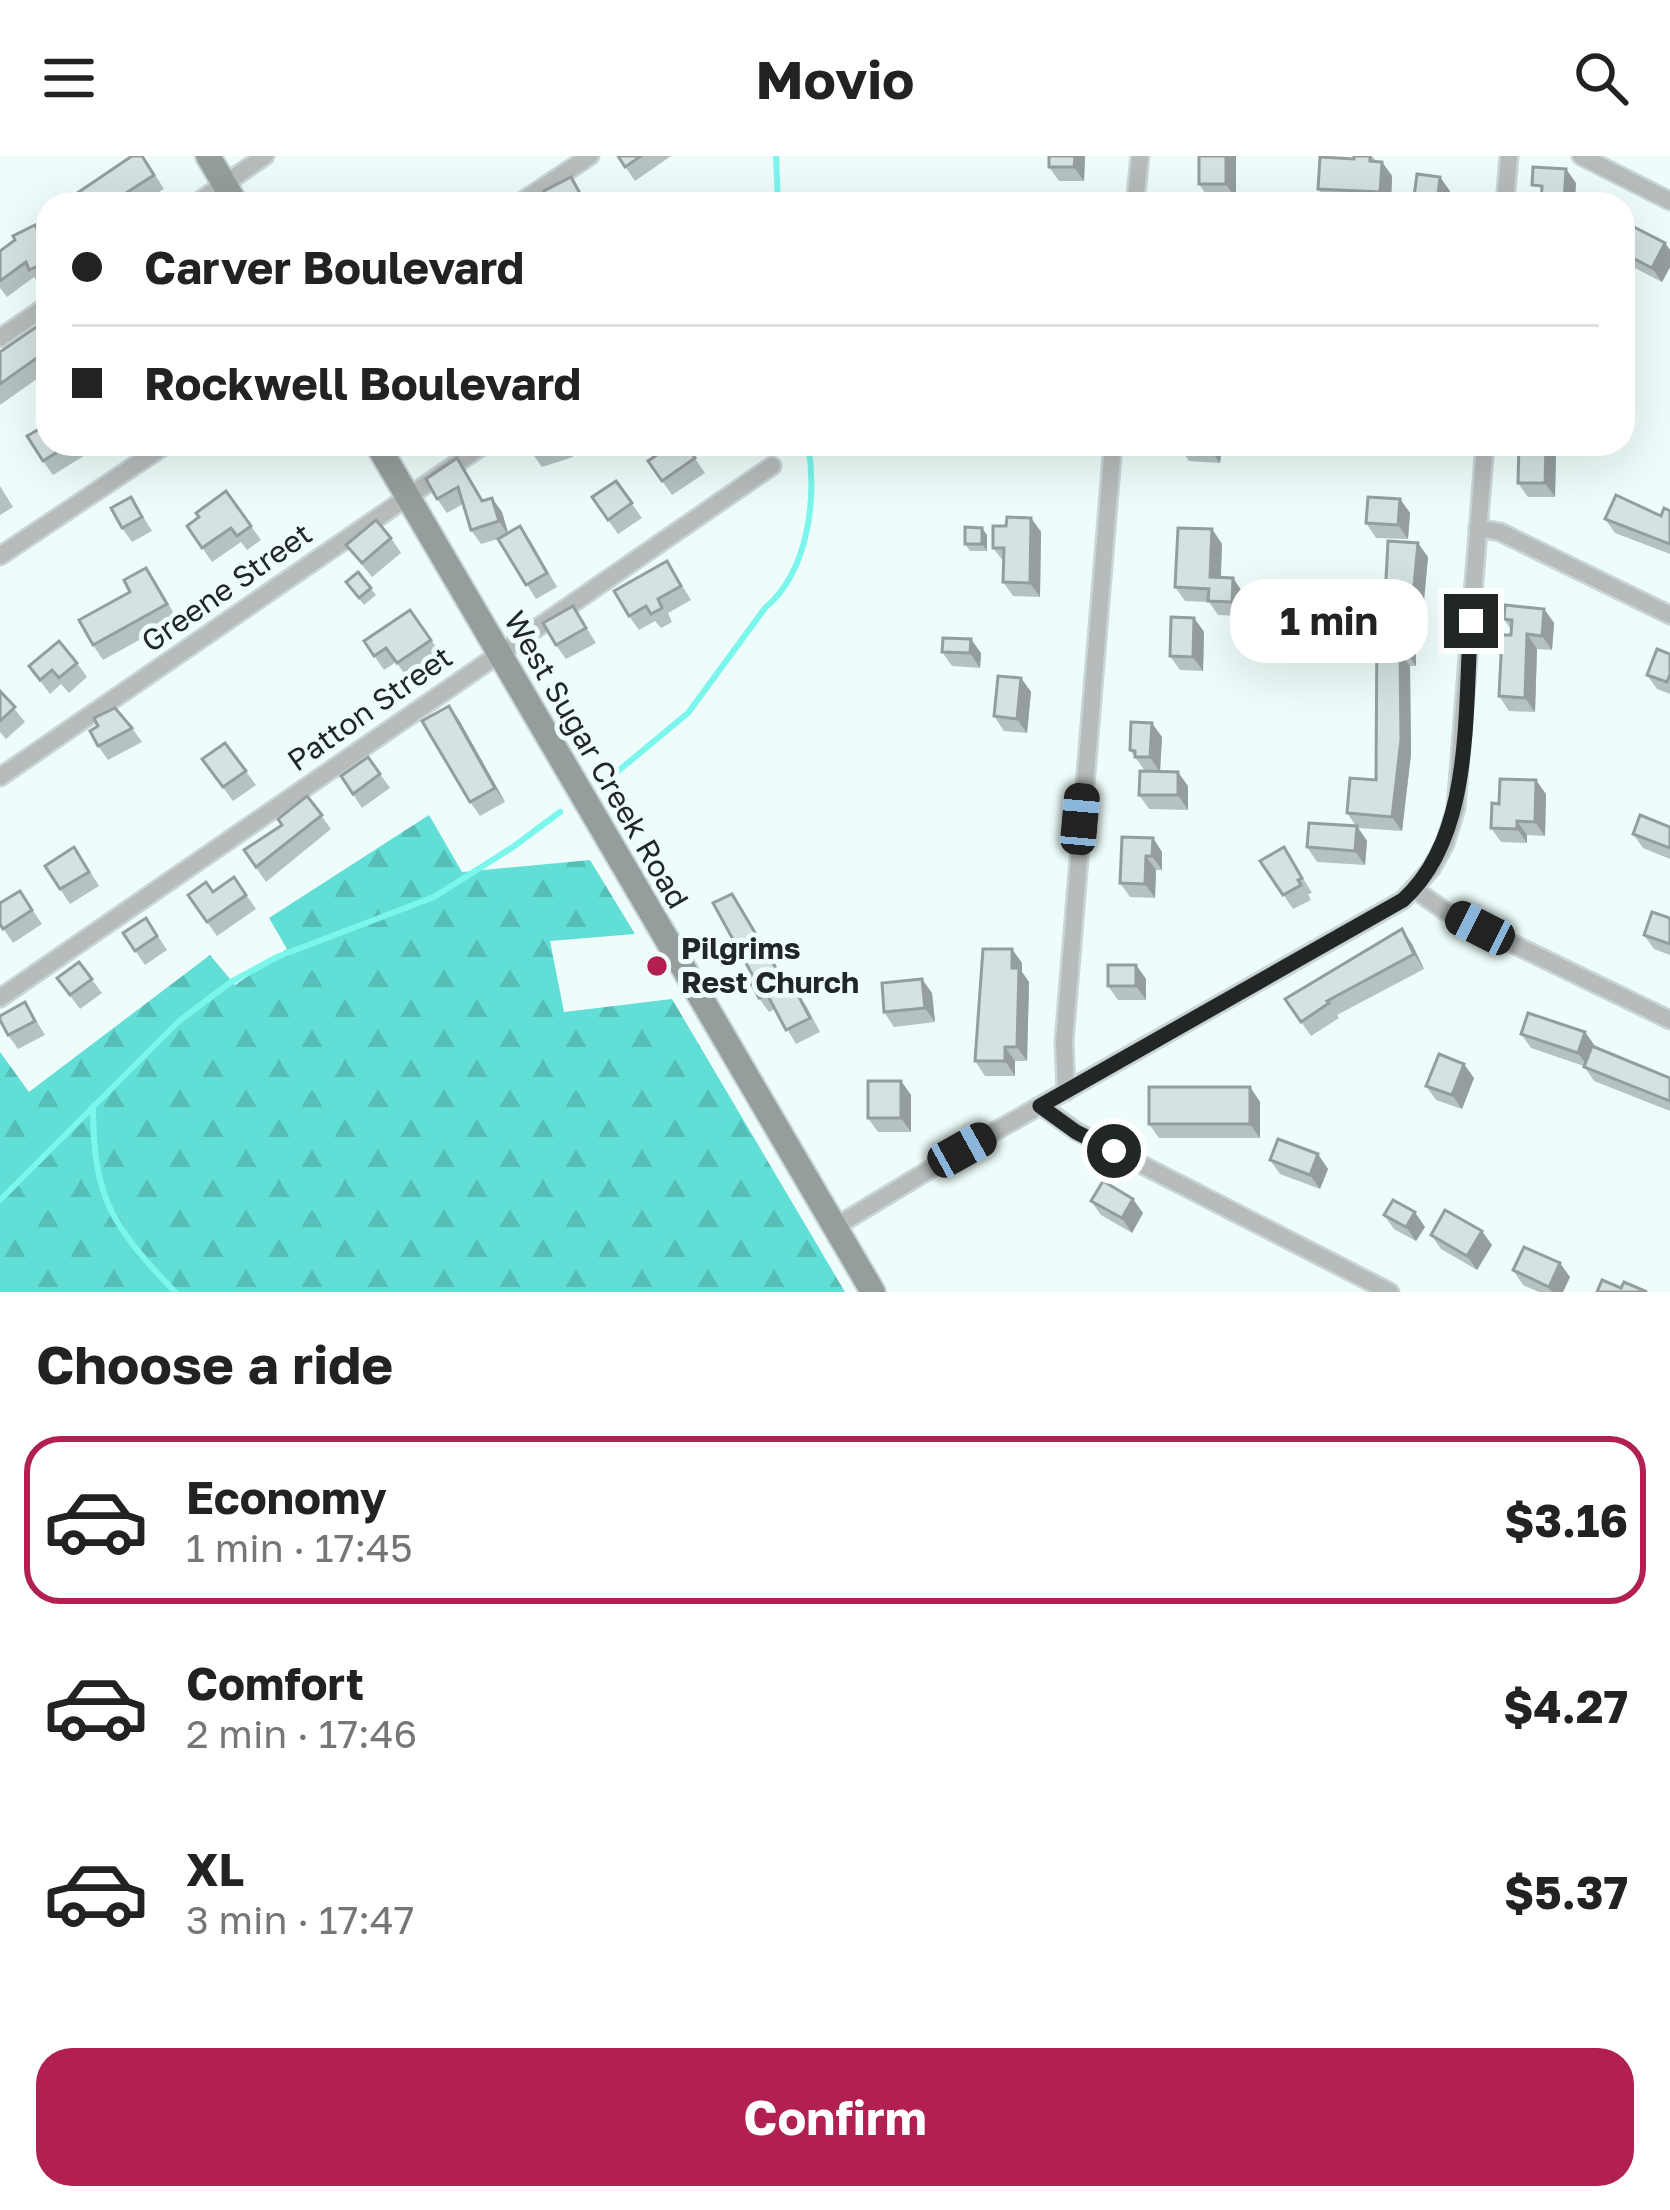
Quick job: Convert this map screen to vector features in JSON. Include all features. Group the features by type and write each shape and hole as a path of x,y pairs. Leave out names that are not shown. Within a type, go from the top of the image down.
{"main road":[{"path":"208,156 229,192"},
{"name":"West Sugar Creek Road","path":"384,456 873,1292"}],"street":[{"path":"232,192 265,156"},
{"path":"536,192 590,156"},
{"path":"1136,192 1139,156"},
{"path":"1506,192 1509,156"},
{"path":"1581,156 1670,201"},
{"path":"0,338 36,313"},
{"path":"0,556 149,456"},
{"name":"Greene Street","path":"0,776 466,456"},
{"path":"1066,1091 1065,1020 1112,456"},
{"path":"835,1227 1414,890 1445,844 1456,808 1484,456"},
{"name":"Patton Street","path":"0,998 772,466"},
{"path":"1478,527 1500,532 1670,615"},
{"path":"1414,890 1445,910 1670,1020"},
{"path":"1040,1106 1076,1132 1390,1292"}],"green space":[{"path":"429,815 462,872 590,860 635,934 550,941 564,1012 672,999 845,1292 0,1292 0,1052 29,1092 210,955 235,985 287,949 269,918"}],"building":[{"path":"132,156 142,156 154,175 128,192 79,192"},
{"path":"618,156 641,156 625,167"},
{"path":"1049,156 1075,156 1074,167 1049,167"},
{"path":"1199,156 1226,156 1226,184 1199,184"},
{"path":"1354,156 1382,162 1380,192 1318,189 1320,157"},
{"path":"1533,167 1566,169 1565,192 1542,192 1542,186 1532,185"},
{"path":"1417,174 1440,177 1438,192 1415,192"},
{"path":"571,177 579,192 545,192"},
{"path":"35,225 36,267 29,270 26,262 0,281 0,251 15,240 13,236"},
{"path":"1635,228 1665,243 1652,268 1635,259"},
{"path":"36,327 36,358 0,384 0,352"},
{"path":"655,456 695,458 662,481 648,461"},
{"path":"1519,456 1546,456 1545,483 1518,483"},
{"path":"457,458 482,501 492,498 499,521 471,530 458,487 437,499 426,479"},
{"path":"616,481 632,503 608,520 592,497"},
{"path":"226,491 251,526 237,536 231,528 202,548 187,526 199,517 196,513"},
{"path":"1616,495 1661,516 1664,508 1670,511 1670,544 1605,519"},
{"path":"131,497 142,517 122,528 111,508"},
{"path":"1368,497 1400,499 1398,525 1366,523"},
{"path":"1007,517 1031,518 1030,583 1003,582 1004,548 993,548 993,526 1006,526"},
{"path":"376,520 391,538 362,563 346,545"},
{"path":"520,526 547,573 526,585 498,539"},
{"path":"965,527 982,528 982,544 965,544"},
{"path":"1178,528 1212,529 1210,577 1233,578 1232,602 1208,601 1209,589 1175,587"},
{"path":"1388,541 1418,543 1412,608 1396,605 1395,635 1406,635 1406,652 1400,652 1401,740 1392,817 1347,813 1350,778 1376,780 1377,622"},
{"path":"667,561 681,586 658,599 662,608 651,614 646,606 629,616 614,591"},
{"path":"146,568 167,604 93,645 79,620 130,592 124,580"},
{"path":"358,572 371,588 359,598 346,582"},
{"path":"1505,605 1544,609 1542,636 1527,634 1525,698 1499,696 1502,635 1511,635 1512,620 1504,619"},
{"path":"573,606 586,628 556,645 543,623"},
{"path":"410,610 431,640 397,663 386,648 374,656 364,641"},
{"path":"1171,617 1194,618 1193,657 1170,656"},
{"path":"943,638 971,639 970,653 942,652"},
{"path":"59,641 77,663 59,678 52,670 40,680 29,666"},
{"path":"1657,649 1670,654 1667,682 1647,675"},
{"path":"998,676 1021,678 1017,719 994,716"},
{"path":"0,691 15,707 0,721"},
{"path":"449,706 495,788 470,802 422,721"},
{"path":"115,708 132,728 98,746 90,731 98,726 94,718"},
{"path":"1131,722 1152,723 1150,757 1135,757 1130,750"},
{"path":"225,743 246,771 223,787 202,759"},
{"path":"368,757 380,774 353,794 341,776"},
{"path":"1140,771 1178,772 1178,795 1139,795"},
{"path":"1500,779 1536,780 1535,822 1517,821 1517,829 1491,828"},
{"path":"307,796 322,815 256,867 244,850 282,825 278,819"},
{"path":"1640,815 1670,827 1670,848 1633,834"},
{"path":"1309,823 1357,826 1355,851 1307,847"},
{"path":"1122,837 1153,838 1152,856 1146,856 1145,884 1120,883"},
{"path":"74,847 89,872 60,889 45,866"},
{"path":"1284,847 1302,878 1298,880 1301,885 1283,895 1260,861"},
{"path":"234,877 246,895 207,922 188,895 206,882 213,892"},
{"path":"20,891 32,910 3,929 0,903"},
{"path":"732,894 810,1018 786,1030 767,994 759,998 748,978 753,976 713,903"},
{"path":"1652,912 1670,918 1670,944 1644,935"},
{"path":"146,918 157,936 135,951 123,933"},
{"path":"1402,929 1414,954 1327,1001 1301,1022 1285,999"},
{"path":"983,949 1012,949 1012,968 1019,968 1017,1047 1005,1047 1005,1061 975,1061"},
{"path":"79,962 92,979 70,995 57,978"},
{"path":"1108,965 1136,965 1136,986 1108,986"},
{"path":"922,979 925,1008 884,1012 882,983"},
{"path":"25,1002 35,1021 8,1035 0,1016"},
{"path":"1528,1013 1585,1032 1578,1053 1521,1034"},
{"path":"1592,1046 1670,1078 1670,1101 1584,1067"},
{"path":"1439,1054 1464,1064 1452,1095 1426,1086"},
{"path":"868,1081 901,1081 901,1118 868,1118"},
{"path":"1149,1087 1250,1087 1250,1124 1149,1124"},
{"path":"1278,1139 1318,1154 1310,1175 1270,1160"},
{"path":"1103,1181 1133,1199 1122,1218 1091,1201"},
{"path":"1393,1200 1415,1212 1406,1227 1384,1215"},
{"path":"1445,1210 1482,1231 1467,1256 1431,1235"},
{"path":"1524,1247 1560,1263 1549,1287 1513,1270"},
{"path":"1602,1280 1621,1288 1624,1282 1647,1292 1597,1292"}],"waterway":[{"path":"776,156 778,192"},
{"path":"611,777 688,713 792,574 810,510 810,456"},
{"path":"0,1200 179,1021 231,982 277,957 434,897 560,812"},
{"path":"93,1106 97,1165 111,1210 136,1249 175,1292"}],"place":[{"name":"Pilgrims Rest Church","path":"657,966"}],"route":[{"path":"1114,1151 1040,1106 1403,900 1431,869 1456,808 1471,621"}]}
